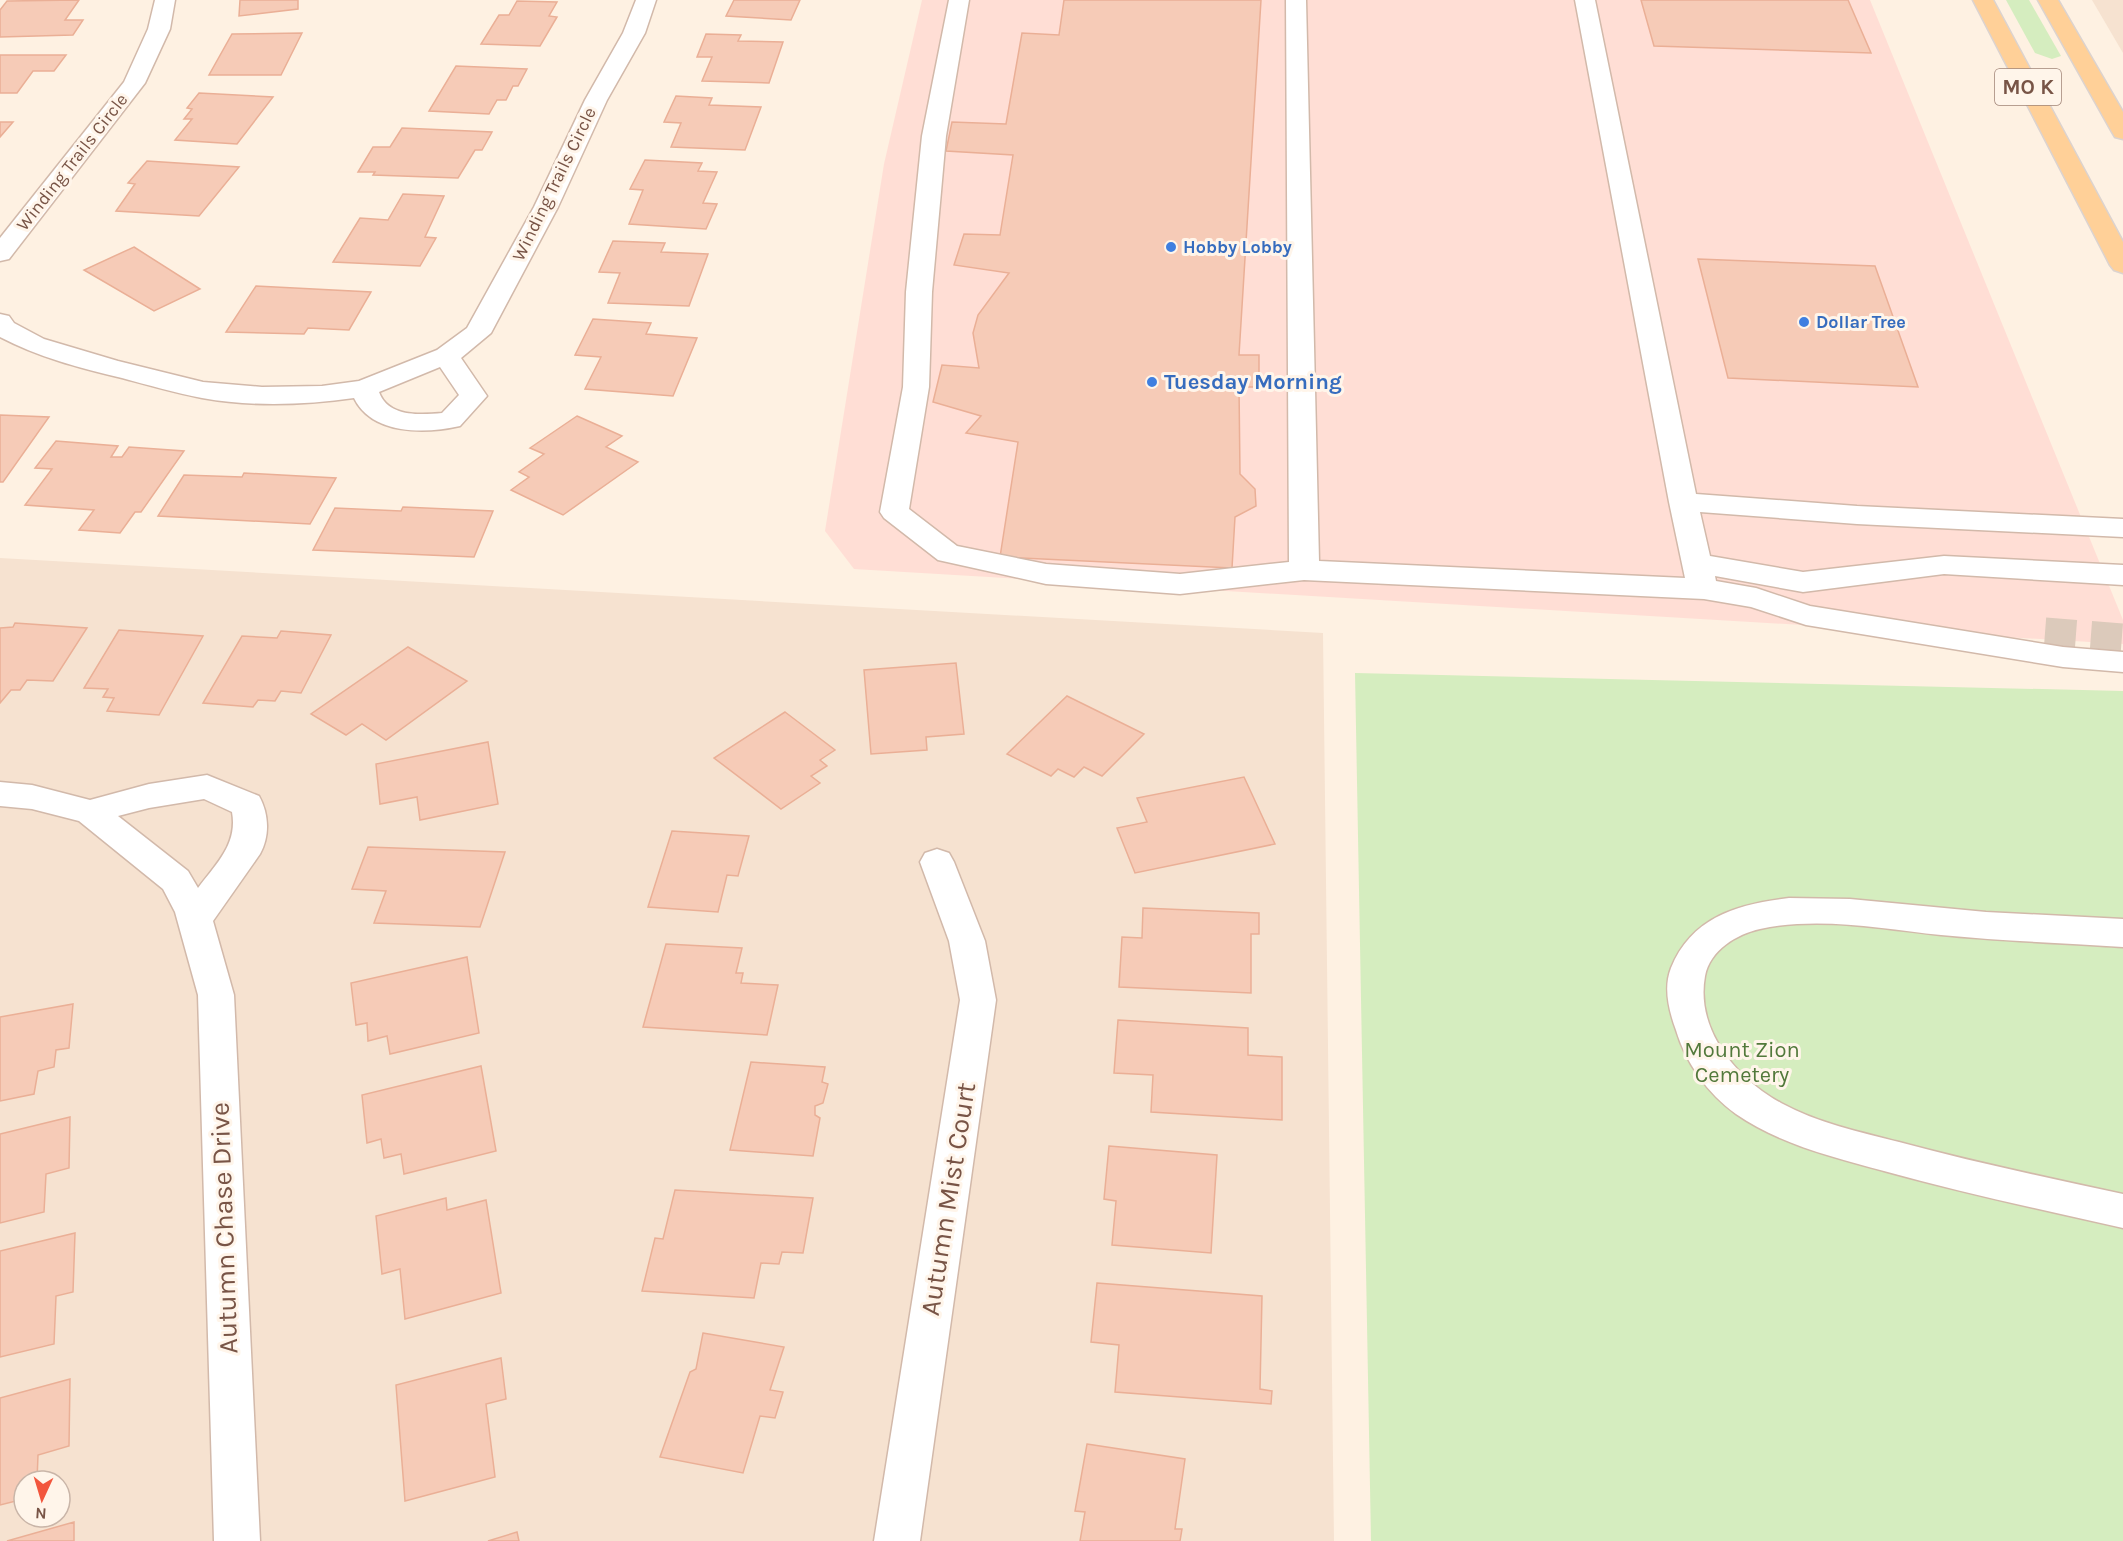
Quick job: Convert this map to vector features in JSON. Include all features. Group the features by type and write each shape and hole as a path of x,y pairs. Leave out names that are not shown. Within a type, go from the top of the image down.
{"main road":[{"name":"MO K","path":"1983,0 2047,125 2123,265"},
{"name":"MO K","path":"2048,0 2123,132"}],"street":[{"name":"Winding Trails Circle","path":"0,254 134,83 159,29 165,0"},
{"name":"Winding Trails Circle","path":"0,322 5,329 35,345 109,368 203,390 262,395 322,394 364,388 446,356 478,333 546,207 596,100 634,33 646,0"},
{"path":"959,0 934,136 919,292 916,387 894,512 948,553 1047,574 1180,584 1304,570 1701,576 1803,582 1869,576 1944,565 2123,575"},
{"path":"1296,0 1304,570"},
{"path":"1585,0 1683,502 1701,576"},
{"path":"0,354 35,345"},
{"path":"364,388 372,405 392,417 419,424 450,420 473,396 446,356"},
{"path":"1683,502 1857,515 2123,528"},
{"path":"1701,576 1806,615 2063,657 2123,662"},
{"path":"1756,598 1801,596 1852,601 2045,633"},
{"name":"Autumn Chase Drive","path":"90,812 149,796 207,788 247,804 251,825 249,845 195,919"},
{"name":"Autumn Chase Drive","path":"0,794 32,797 90,812 176,880 195,919 216,995 223,1225 237,1541"},
{"name":"Autumn Mist Court","path":"897,1541 978,1000 967,941 937,862"},
{"path":"2123,933 1970,925 1839,912 1779,912 1737,921 1712,934 1694,957 1685,987 1689,1021 1702,1051 1730,1087 1772,1117 1809,1135 1955,1175 2123,1211"}],"shaded area":[{"path":"922,0 1870,0 2123,620 2123,644 854,569 825,531 884,164"},
{"path":"2092,0 2123,0 2123,53"},
{"path":"0,558 1323,633 1334,1541 0,1541"}],"green space":[{"path":"2006,0 2029,0 2061,56 2052,59 2035,53"},
{"name":"Mount Zion Cemetery","path":"1355,673 2123,691 2123,1541 1371,1541"}],"building":[{"path":"79,0 65,20 83,20 73,35 0,37 0,10 7,1"},
{"path":"240,0 298,0 298,9 239,16"},
{"path":"734,0 800,0 791,20 726,16"},
{"path":"1064,0 1261,0 1239,355 1259,355 1259,387 1239,387 1240,474 1255,489 1256,506 1235,517 1232,568 1000,557 1018,442 966,433 981,416 933,402 942,365 979,368 973,333 978,315 1009,273 954,265 964,234 1000,235 1013,155 946,151 952,122 1006,124 1022,33 1059,35"},
{"path":"1641,0 1848,0 1871,53 1654,46"},
{"path":"517,1 557,2 549,16 557,17 540,46 481,44 499,15 509,15"},
{"path":"302,33 281,75 209,75 232,34"},
{"path":"706,34 741,35 738,41 783,42 769,83 702,81 712,57 697,57"},
{"path":"0,55 66,55 54,71 33,71 17,93 0,93"},
{"path":"456,66 527,69 518,86 513,86 506,100 497,100 489,114 429,111"},
{"path":"199,93 273,97 237,144 175,140 192,119 184,119 192,109 187,108"},
{"path":"676,96 712,98 709,105 761,107 745,150 671,147 681,123 664,122"},
{"path":"0,122 13,122 0,137"},
{"path":"402,128 492,132 482,150 475,150 458,178 373,175 375,172 358,172 373,147 390,147"},
{"path":"645,160 702,163 698,171 717,172 703,203 717,204 706,229 629,224 643,190 630,189"},
{"path":"147,161 239,167 199,216 116,211 135,184 128,183"},
{"path":"403,194 444,196 425,237 436,238 420,266 333,262 360,218 388,220"},
{"path":"613,241 665,243 661,252 708,254 689,306 608,303 620,273 599,272"},
{"path":"134,247 200,289 154,311 84,270"},
{"name":"Dollar Tree","path":"1698,259 1875,266 1918,387 1728,378"},
{"path":"256,286 371,292 349,330 308,328 304,334 226,332"},
{"path":"593,319 651,323 646,334 697,338 673,396 585,389 601,357 575,355"},
{"path":"0,415 49,417 3,482 0,482"},
{"path":"577,416 622,436 606,447 638,462 563,515 511,490 529,477 519,472 544,454 530,448"},
{"path":"56,441 118,446 111,457 122,457 129,447 184,451 141,512 135,512 120,533 79,530 94,510 25,505 52,469 35,468"},
{"path":"244,473 336,478 310,524 158,516 184,475 242,477"},
{"path":"403,507 493,511 474,557 313,550 335,508 401,511"},
{"path":"15,623 87,628 53,681 27,680 20,690 11,690 0,703 0,628 13,627"},
{"path":"119,630 203,636 159,715 107,711 114,698 103,697 108,689 84,688"},
{"path":"281,631 331,635 301,693 281,691 275,701 258,700 253,707 203,703 242,636 277,638"},
{"path":"408,647 467,681 386,740 362,724 346,735 311,714"},
{"path":"956,663 964,734 926,737 927,750 871,754 864,670"},
{"path":"1067,696 1144,734 1102,776 1084,767 1074,777 1058,769 1051,776 1007,754"},
{"path":"785,712 835,750 820,760 827,766 811,776 820,783 781,809 714,758"},
{"path":"488,742 498,804 420,820 417,797 380,804 376,764"},
{"path":"1244,777 1275,844 1135,873 1117,828 1147,822 1137,798"},
{"path":"672,831 749,836 738,876 727,875 718,912 648,907"},
{"path":"368,847 505,852 480,927 374,923 386,891 352,889"},
{"path":"1143,908 1259,913 1259,934 1251,934 1251,993 1119,987 1122,937 1142,938"},
{"path":"666,944 742,948 736,973 743,973 741,983 778,985 767,1035 643,1027"},
{"path":"467,957 479,1033 390,1054 387,1036 368,1041 367,1023 356,1025 351,983"},
{"path":"73,1004 69,1048 56,1050 54,1067 38,1071 34,1094 0,1101 0,1017"},
{"path":"1118,1020 1248,1028 1248,1055 1282,1057 1282,1120 1151,1112 1153,1075 1114,1073"},
{"path":"751,1062 825,1067 822,1082 828,1084 823,1103 815,1106 815,1115 820,1118 813,1156 730,1150"},
{"path":"481,1066 496,1151 404,1174 401,1154 384,1158 381,1139 367,1143 362,1095"},
{"path":"70,1117 69,1168 46,1174 44,1212 0,1223 0,1134"},
{"path":"1109,1146 1217,1155 1211,1253 1112,1245 1116,1201 1104,1199"},
{"path":"675,1190 813,1198 803,1253 782,1252 779,1264 761,1263 754,1298 642,1291 655,1238 663,1239"},
{"path":"446,1198 447,1210 486,1200 501,1293 405,1319 400,1269 382,1274 376,1216"},
{"path":"75,1233 73,1292 56,1296 54,1344 0,1357 0,1251"},
{"path":"1097,1283 1262,1296 1260,1389 1272,1391 1271,1404 1115,1392 1119,1345 1091,1342"},
{"path":"703,1333 784,1347 770,1390 783,1392 775,1418 760,1416 743,1473 660,1457 690,1372 696,1369"},
{"path":"501,1358 506,1399 486,1404 495,1477 405,1501 396,1385"},
{"path":"70,1379 69,1446 38,1455 37,1469 12,1469 12,1502 0,1505 0,1398"},
{"path":"1087,1444 1185,1459 1175,1529 1182,1529 1180,1541 1080,1541 1085,1512 1075,1511"},
{"path":"74,1522 74,1541 7,1541 49,1529 72,1529"},
{"path":"517,1532 519,1541 488,1541"}],"tunnel":[{"path":"2045,633 2123,639"}],"place":[{"name":"Hobby Lobby","path":"1171,247"},
{"name":"Dollar Tree","path":"1804,322"},
{"name":"Tuesday Morning","path":"1152,382"}]}
